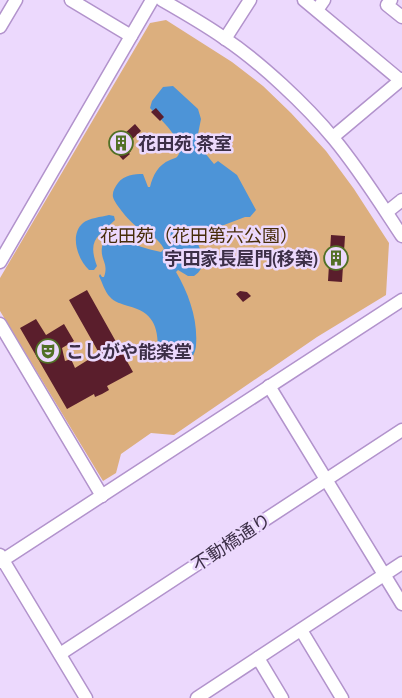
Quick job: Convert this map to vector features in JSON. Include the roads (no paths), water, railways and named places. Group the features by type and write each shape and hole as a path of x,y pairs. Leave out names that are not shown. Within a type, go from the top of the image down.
{"street":[{"path":"0,27 16,0"},
{"path":"71,0 131,36"},
{"path":"0,262 152,0"},
{"path":"162,0 226,39 276,81 332,137 387,212 402,236"},
{"path":"226,39 250,0"},
{"path":"304,0 320,5 401,79 332,137"},
{"path":"391,0 387,4 402,16"},
{"path":"387,212 402,200"},
{"path":"86,698 1,559 102,496 402,300"},
{"path":"0,324 102,496"},
{"path":"269,386 402,604"},
{"name":"不動橋通り","path":"60,654 402,430"},
{"path":"198,698 213,694 258,658 402,563"},
{"path":"301,630 342,698"},
{"path":"258,658 282,698"}],"water":[{"path":"173,86 198,109 201,119 198,134 200,147 214,164 218,161 237,175 256,210 250,217 207,228 199,232 196,239 203,263 199,272 194,276 188,276 178,270 176,272 189,298 196,326 196,345 191,360 158,350 157,334 152,321 143,312 112,299 99,276 100,274 104,277 105,272 102,255 103,244 113,235 123,234 135,244 148,249 161,252 164,249 159,242 128,218 116,204 113,191 120,180 133,175 143,174 148,187 150,187 154,175 159,168 177,157 180,152 176,138 150,108 152,101 163,87"},
{"path":"109,215 114,216 115,220 96,239 93,250 97,266 94,270 89,270 81,260 76,234 86,221"}],"place":[{"name":"花田苑 茶室","path":"121,143"},
{"name":"宇田家長屋門(移築)","path":"336,258"},
{"name":"こしがや能楽堂","path":"48,351"}],"park label":[{"name":"花田苑（花田第六公園）","path":"199,235"}]}
